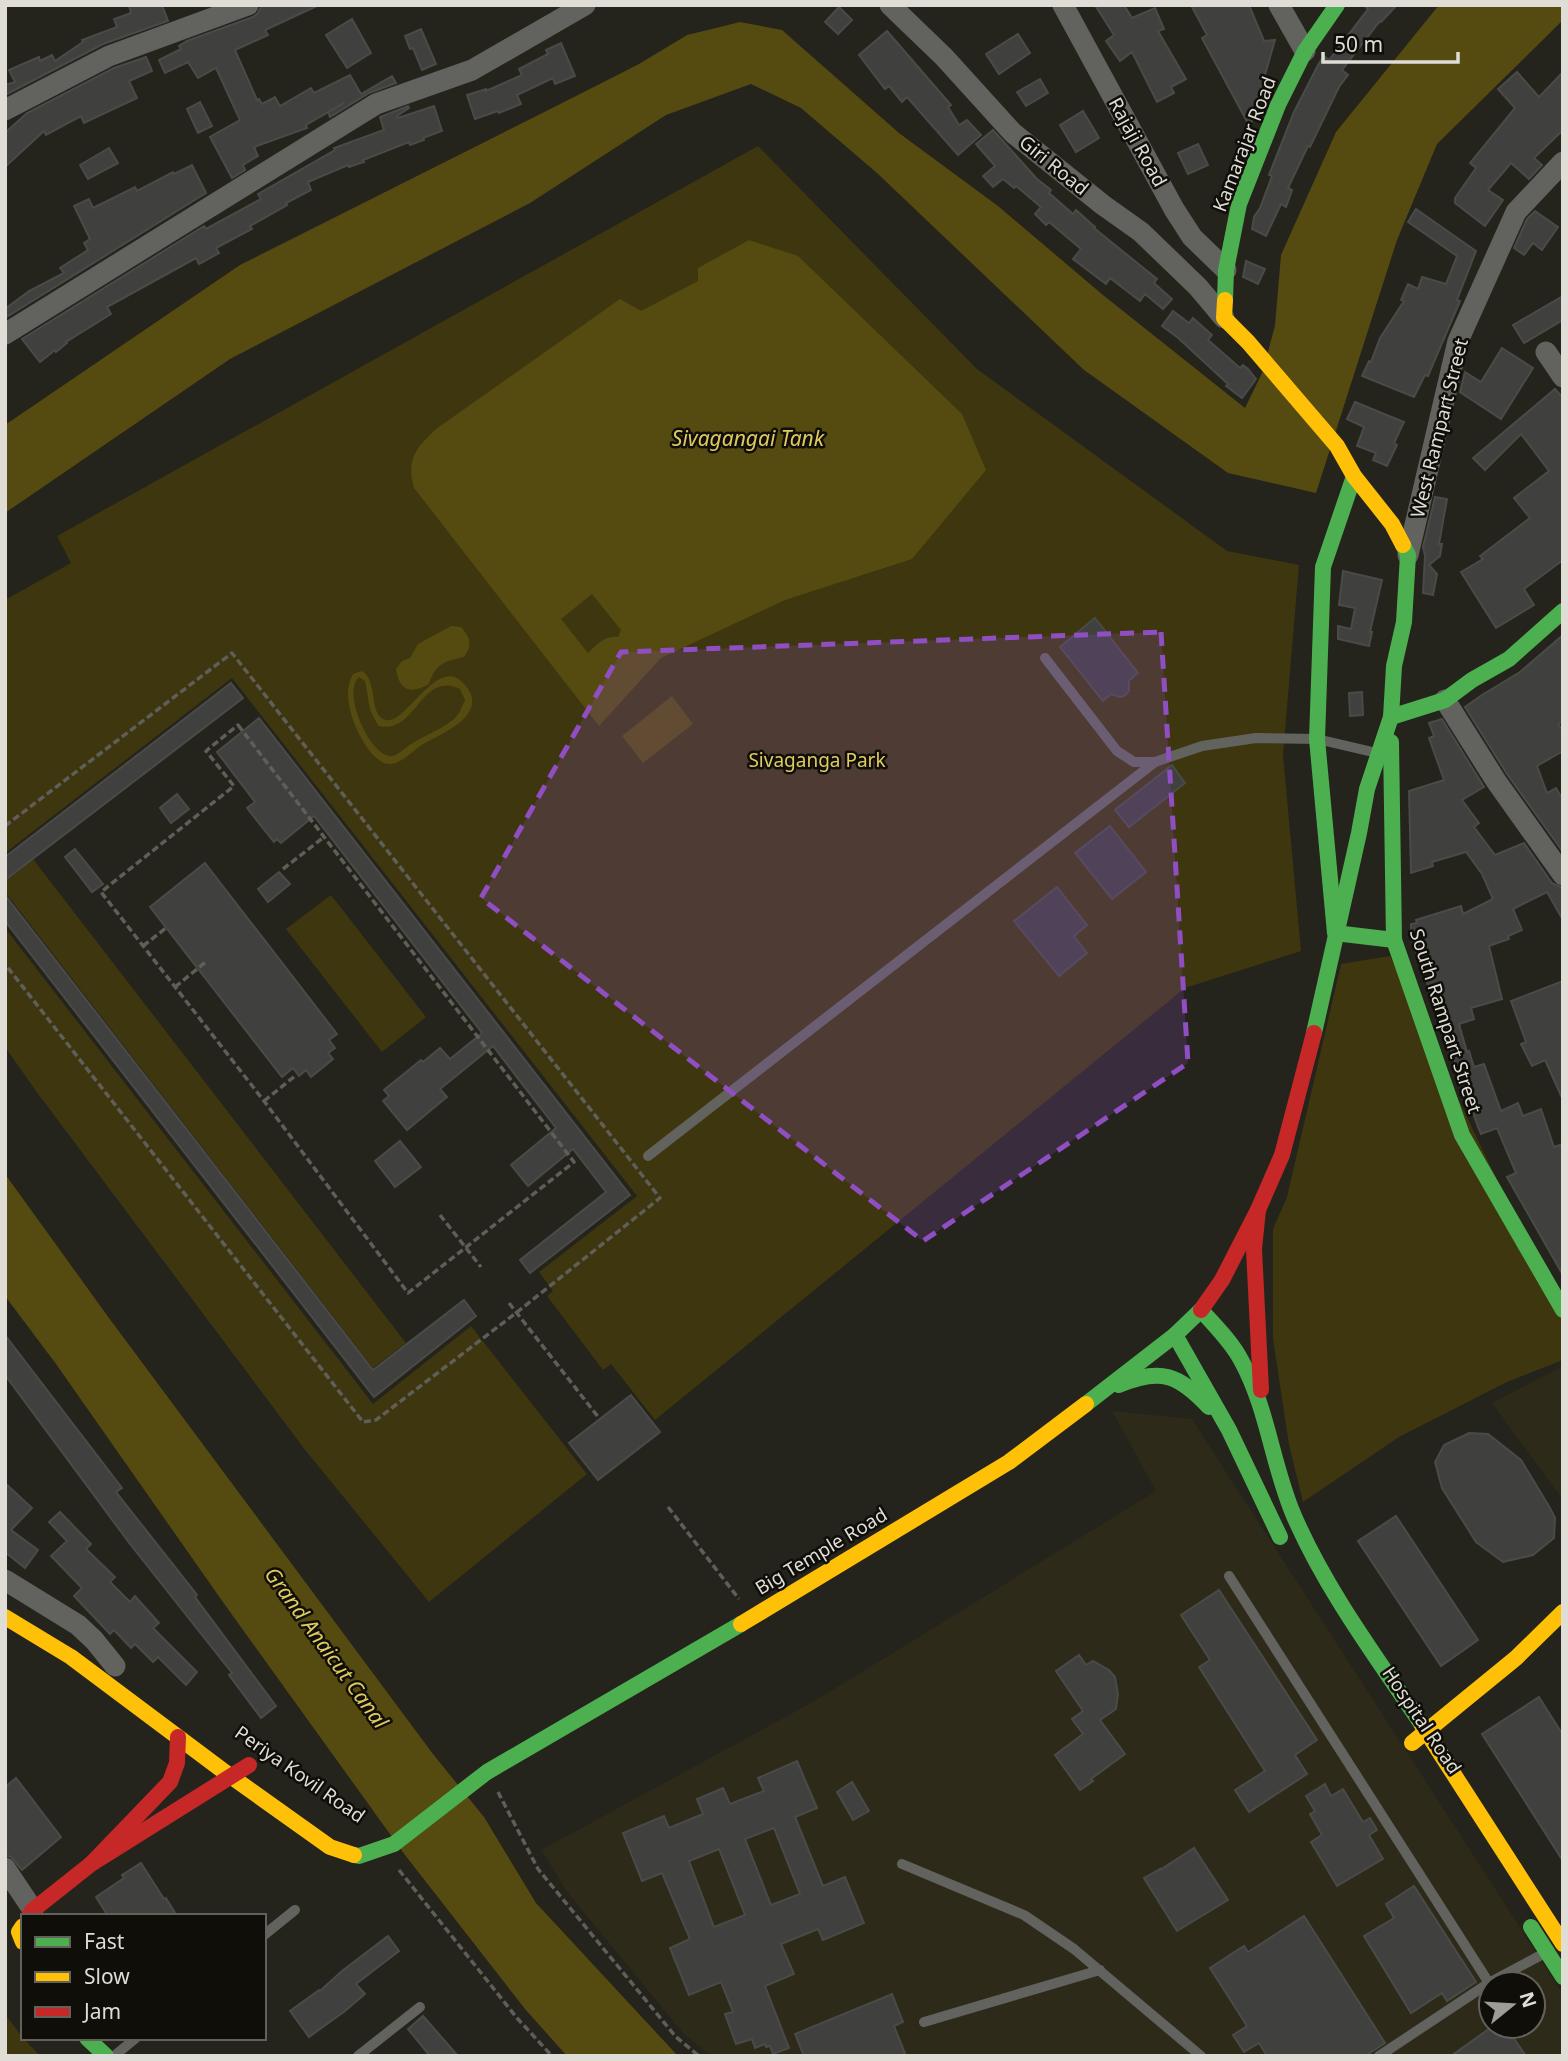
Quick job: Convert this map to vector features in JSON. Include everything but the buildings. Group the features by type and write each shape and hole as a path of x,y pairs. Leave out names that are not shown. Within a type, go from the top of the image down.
{"main road":[{"name":"Kamarajar Road","path":"1224,318 1226,270 1239,204 1278,105 1306,51 1338,5"},
{"path":"1224,318 1248,342 1337,446 1354,476 1392,524 1408,555 1404,622 1394,666 1391,717 1367,789 1304,1076 1282,1155 1258,1210 1254,1249 1262,1408"},
{"path":"1335,933 1317,739 1323,567 1354,476"},
{"path":"1391,717 1445,700 1472,680 1509,659 1563,611"},
{"name":"South Rampart Street","path":"1391,717 1391,877 1394,940 1462,1135 1563,1310"},
{"path":"1335,933 1394,940"},
{"name":"Big Temple Road","path":"382,1848 481,1776 753,1617 1009,1462 1175,1335 1201,1310 1222,1280 1258,1210"},
{"path":"1201,1310 1226,1337 1241,1359 1262,1408"},
{"path":"1175,1335 1229,1430 1288,1552"},
{"path":"1100,1394 1141,1375 1158,1373 1175,1379 1194,1391 1229,1430"},
{"name":"Hospital Road","path":"1262,1408 1284,1492 1315,1560 1563,1944"},
{"path":"5,1596 121,1670"},
{"path":"1412,1743 1516,1658 1563,1612"},
{"name":"Periya Kovil Road","path":"5,1617 71,1657 330,1847 359,1856 382,1848"},
{"path":"32,1914 91,1864 170,1782 177,1763 178,1737"},
{"path":"91,1864 249,1764"},
{"name":"Periya Kovil Road","path":"357,1840 382,1848"},
{"path":"1526,1919 1563,1977"},
{"path":"89,2040 106,2056"}],"street":[{"path":"5,110 110,56 248,5"},
{"path":"5,334 376,104 472,71 586,5"},
{"name":"Giri Road","path":"890,5 944,57 1013,133 1141,232 1198,287 1224,318"},
{"name":"Rajaji Road","path":"1063,5 1180,218 1192,237 1226,270"},
{"path":"1279,5 1306,51"},
{"name":"West Rampart Street","path":"1408,555 1458,341 1516,212 1563,162"},
{"path":"1546,352 1563,377"},
{"path":"1445,700 1496,781 1563,875"},
{"path":"5,1580 78,1625 121,1670"},
{"path":"5,1868 27,1914"}],"lane":[{"path":"1045,658 1117,751 1134,762 1155,762 1202,746 1256,738 1317,739 1378,753"},
{"path":"648,1156 1155,762"},
{"path":"1230,1576 1481,1970"},
{"path":"902,1864 1024,1915 1074,1949 1201,2056"},
{"path":"266,1933 295,1910"},
{"path":"1513,1970 1547,1952"},
{"path":"924,2022 1100,1970"},
{"path":"1379,2056 1477,1991"},
{"path":"358,2056 420,2007"},
{"path":"114,2056 134,2040"}],"path":[{"path":"5,826 232,653 660,1198 376,1420 363,1422 5,964"},
{"path":"238,725 574,1162 408,1293 143,946 101,892 234,786 206,751 238,725"},
{"path":"284,870 324,837"},
{"path":"143,946 166,928"},
{"path":"175,987 207,961"},
{"path":"264,1101 295,1076"},
{"path":"440,1215 481,1267"},
{"path":"509,1303 599,1418"},
{"path":"668,1507 753,1617"},
{"path":"481,1776 538,1869 676,2037 699,2056"},
{"path":"382,1848 517,2018 552,2056"}],"highlighted area":[{"path":"1161,632 1188,1063 923,1241 481,898 621,652"}],"shaded area":[{"path":"1563,1366 1563,1500 1492,1403"},
{"path":"1112,1411 1192,1419 1563,1994 1563,2056 711,2056 683,2033 568,1893 541,1850 813,1702 1156,1491"}],"green space":[{"name":"Sivaganga Park","path":"758,146 977,369 1227,551 1299,565 1283,755 1301,951 1185,988 655,1420 611,1364 603,1370 547,1296 553,1291 539,1272 637,1196 232,678 5,853 5,600 71,563 57,536"},
{"path":"33,859 406,1343 373,1368 5,892 5,881"},
{"path":"331,895 426,1017 382,1052 286,929"},
{"path":"5,928 373,1404 471,1326 587,1474 429,1602 306,1451 5,1047"},
{"path":"1390,956 1563,1318 1563,1360 1507,1382 1399,1437 1303,1502 1289,1445 1273,1339 1273,1229 1287,1197 1341,964"},
{"path":"5,2014 21,2035 21,2040 25,2040 40,2056 5,2056"}],"water":[{"path":"1439,5 1563,5 1563,20 1437,144 1397,240 1316,493 1228,473 1084,370 877,173 801,108 751,84 666,115 530,203 230,359 5,513 5,425 240,265 639,64 687,35 740,22 782,30 899,133 998,206 1103,295 1245,408 1263,371 1275,325 1281,255 1336,132"},
{"name":"Sivagangai Tank","path":"749,240 798,256 962,414 986,470 912,559 785,600 661,658 599,726 414,488 412,462 418,448 436,429 620,299 641,311 698,281 698,268","holes":["592,594 621,630 618,637 605,639 588,653 561,619"]},
{"path":"451,626 461,627 468,638 469,649 464,657 442,664 434,672 429,684 411,690 403,686 396,669 402,661 410,658 418,644"},
{"path":"362,671 367,676 377,712 386,720 394,719 433,683 444,677 454,677 464,684 471,694 472,704 469,713 453,727 400,761 384,763 369,750 353,720 348,697 353,674","holes":["359,677 365,681 370,709 379,726 392,726 402,721 436,688 447,686 460,689 465,700 458,714 448,724 389,756 373,744 355,708 355,685"]},
{"path":"672,696 693,724 643,763 622,736"},
{"name":"Grand Anaicut Canal","path":"5,1174 433,1754 484,1817 536,1903 678,2056 567,2056 525,2009 405,1855 5,1296"}],"traffic: fast":[{"path":"1225,300 1226,270 1239,204 1278,105 1305,51 1337,5"},
{"path":"1354,476 1323,567 1317,739 1335,933 1394,940"},
{"path":"1314,1033 1367,789 1391,717 1394,666 1404,622 1408,555 1403,545"},
{"path":"1391,717 1445,700 1472,680 1509,659 1563,611"},
{"path":"1391,742 1394,940 1462,1135 1563,1310"},
{"path":"1086,1404 1175,1335 1201,1310 1232,1346 1250,1379 1294,1516 1321,1570 1353,1623 1422,1725"},
{"path":"1175,1335 1229,1430 1280,1537"},
{"path":"1119,1385 1147,1376 1168,1377 1188,1388 1209,1407"},
{"path":"354,1855 359,1856 394,1844 487,1772 741,1624"},
{"path":"1531,1927 1563,1977"},
{"path":"89,2040 106,2056"}],"traffic: slow":[{"path":"1225,300 1224,318 1248,342 1337,446 1354,476 1392,524 1403,545"},
{"path":"741,1624 1009,1462 1086,1404"},
{"path":"1412,1743 1516,1658 1563,1612"},
{"path":"5,1617 71,1657 330,1847 354,1855"},
{"path":"1422,1725 1563,1944"},
{"path":"21,1929 21,1937"}],"traffic: jam":[{"path":"1201,1310 1222,1280 1258,1210 1282,1155 1314,1033"},
{"path":"1258,1210 1254,1249 1261,1390"},
{"path":"91,1864 170,1782 177,1763 178,1737"},
{"path":"30,1914 91,1864 249,1765"}]}
